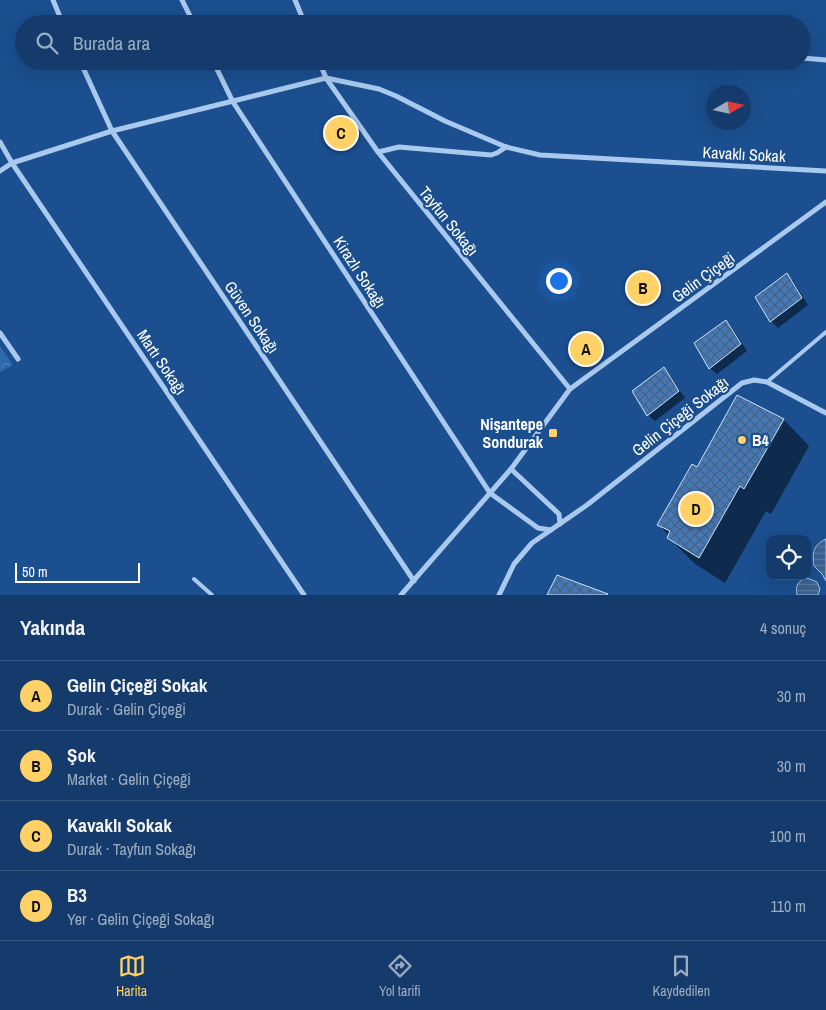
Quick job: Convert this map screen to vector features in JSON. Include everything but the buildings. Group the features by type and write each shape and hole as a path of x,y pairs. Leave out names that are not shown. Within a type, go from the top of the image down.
{"street":[{"path":"53,0 59,15"},
{"path":"182,0 190,15"},
{"path":"295,0 301,15"},
{"path":"811,59 826,60"},
{"name":"Güven Sokağı","path":"84,70 112,131 414,580"},
{"name":"Kirazlı Sokağı","path":"217,70 233,102 490,493"},
{"name":"Tayfun Sokağı","path":"323,70 326,78 378,152 570,389"},
{"name":"Kavaklı Sokak","path":"0,171 12,163 112,131 326,78 380,89 445,121 506,147 540,155 826,171"},
{"name":"Martı Sokağı","path":"0,142 12,163 304,595"},
{"path":"378,152 399,147 491,155 506,147"},
{"name":"Gelin Çiçeği","path":"570,389 826,202"},
{"path":"0,333 18,359"},
{"name":"Gelin Çiçeği Sokağı","path":"500,595 514,564 532,543 662,448 742,383 754,380 767,382 826,413"},
{"path":"401,595 511,468 570,389"},
{"path":"511,468 559,514 560,524"},
{"path":"490,493 538,528 551,530"}],"lane":[{"path":"767,382 826,332"},
{"path":"194,579 212,595"}],"green space":[{"path":"0,346 13,365 0,372"}],"shaded area":[{"path":"826,539 826,581 814,566 813,557 814,550 818,544"},
{"path":"801,580 811,580 817,582 820,589 818,595 797,595 796,589"}],"place":[{"name":"Kavaklı Sokak","path":"341,133"},
{"name":"Şok","path":"643,288"},
{"name":"Gelin Çiçeği Sokak","path":"586,349"},
{"name":"Nişantepe Sondurak","path":"553,433"},
{"name":"B4","path":"742,440"},
{"name":"B3","path":"696,509"}]}
